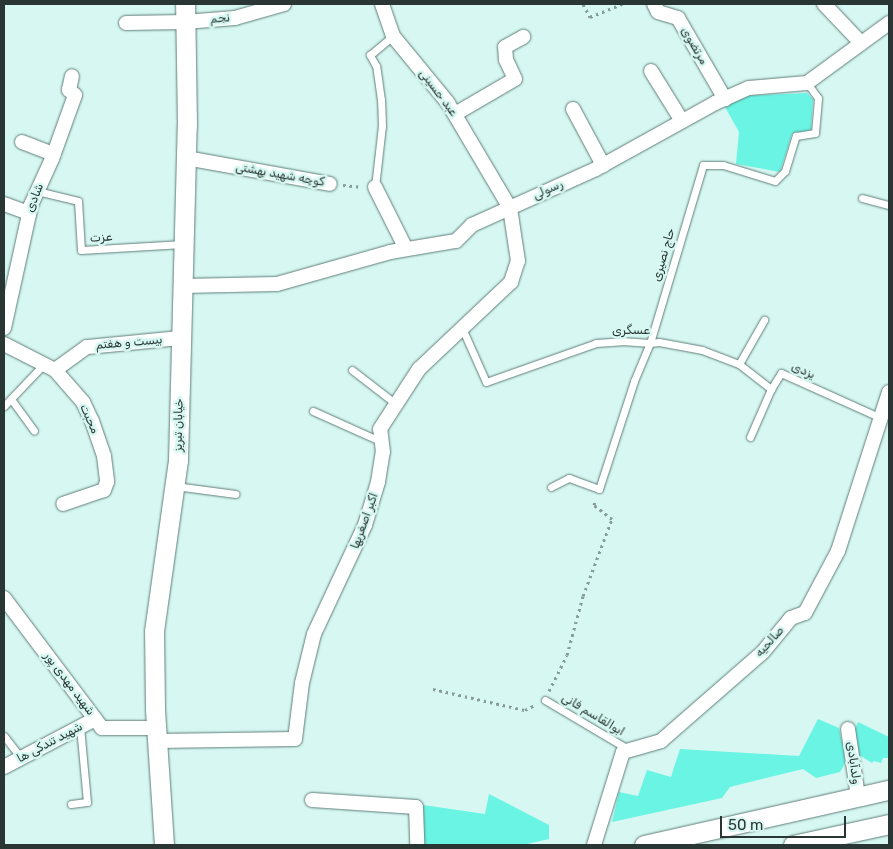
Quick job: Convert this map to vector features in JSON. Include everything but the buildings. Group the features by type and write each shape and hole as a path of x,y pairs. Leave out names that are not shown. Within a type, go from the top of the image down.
{"street":[{"name":"نجم","path":"126,23 185,13 235,18 284,4"},
{"name":"عبد حسینی","path":"382,4 393,36 448,103 510,208"},
{"name":"مرتضوی","path":"654,4 658,12 678,18 725,99"},
{"path":"824,4 861,44"},
{"name":"خیابان تبریز","path":"164,845 156,735 154,631 178,460 186,158 185,13"},
{"path":"807,83 889,23"},
{"path":"455,114 515,79 506,60 505,47 523,37"},
{"path":"651,71 682,122"},
{"name":"شادی","path":"4,328 7,298 29,213 54,154 75,95 69,90 72,76"},
{"name":"رسولی","path":"182,286 277,284 317,271 406,250 456,241 472,225 603,165 749,88 807,83"},
{"path":"573,109 603,165"},
{"path":"22,142 54,154"},
{"name":"کوچه شهید بهشتی","path":"186,158 330,184"},
{"path":"376,186 406,250"},
{"path":"4,204 29,213"},
{"name":"اکبر اصغریها","path":"156,735 295,739 302,683 314,634 365,525 378,482 384,452 380,429 419,369 511,282 518,261 510,208"},
{"name":"بیست و هفتم","path":"49,367 87,347 181,338"},
{"name":"محبت","path":"4,344 49,367 83,402 104,456 107,482 104,490 63,504"},
{"name":"صالحیه","path":"630,750 662,741 763,652 791,618 805,613 838,551 889,392"},
{"name":"شهید مهدی پور","path":"5,601 102,728 156,735"},
{"name":"شهید تندکی ها","path":"4,767 95,719"},
{"name":"ولدآبادی","path":"848,729 858,797"},
{"path":"594,845 623,752 630,750"},
{"path":"644,845 889,790"},
{"path":"312,800 416,808 417,845"},
{"path":"793,845 889,824"}],"lane":[{"path":"376,186 382,126 381,100 376,66 370,55 393,36"},
{"name":"حاج نصیری","path":"599,489 634,381 650,343 703,165 723,165 775,181 785,171 796,136 816,133 818,98 807,83"},
{"name":"عزت","path":"37,191 78,201 81,250 183,244"},
{"path":"862,198 889,205"},
{"path":"739,364 764,320"},
{"name":"عسگری","path":"462,328 486,382 596,343 622,341 660,342 702,350 739,364 771,389"},
{"path":"4,406 49,367"},
{"path":"352,370 396,404"},
{"name":"یزدی","path":"750,437 771,389 781,373 881,418"},
{"path":"11,399 34,431"},
{"path":"312,411 382,442"},
{"path":"551,487 569,478 599,489"},
{"path":"175,486 235,494"},
{"name":"ابوالقاسم فانی","path":"545,700 630,750"},
{"path":"71,804 87,802 80,727"},
{"path":"4,736 21,758"}],"path":[{"path":"583,4 590,17 623,4"},
{"name":"کوچه شهید بهشتی","path":"330,184 376,186"},
{"path":"433,689 525,710 545,700 567,655 583,596 612,520 594,505 599,489"}]}
